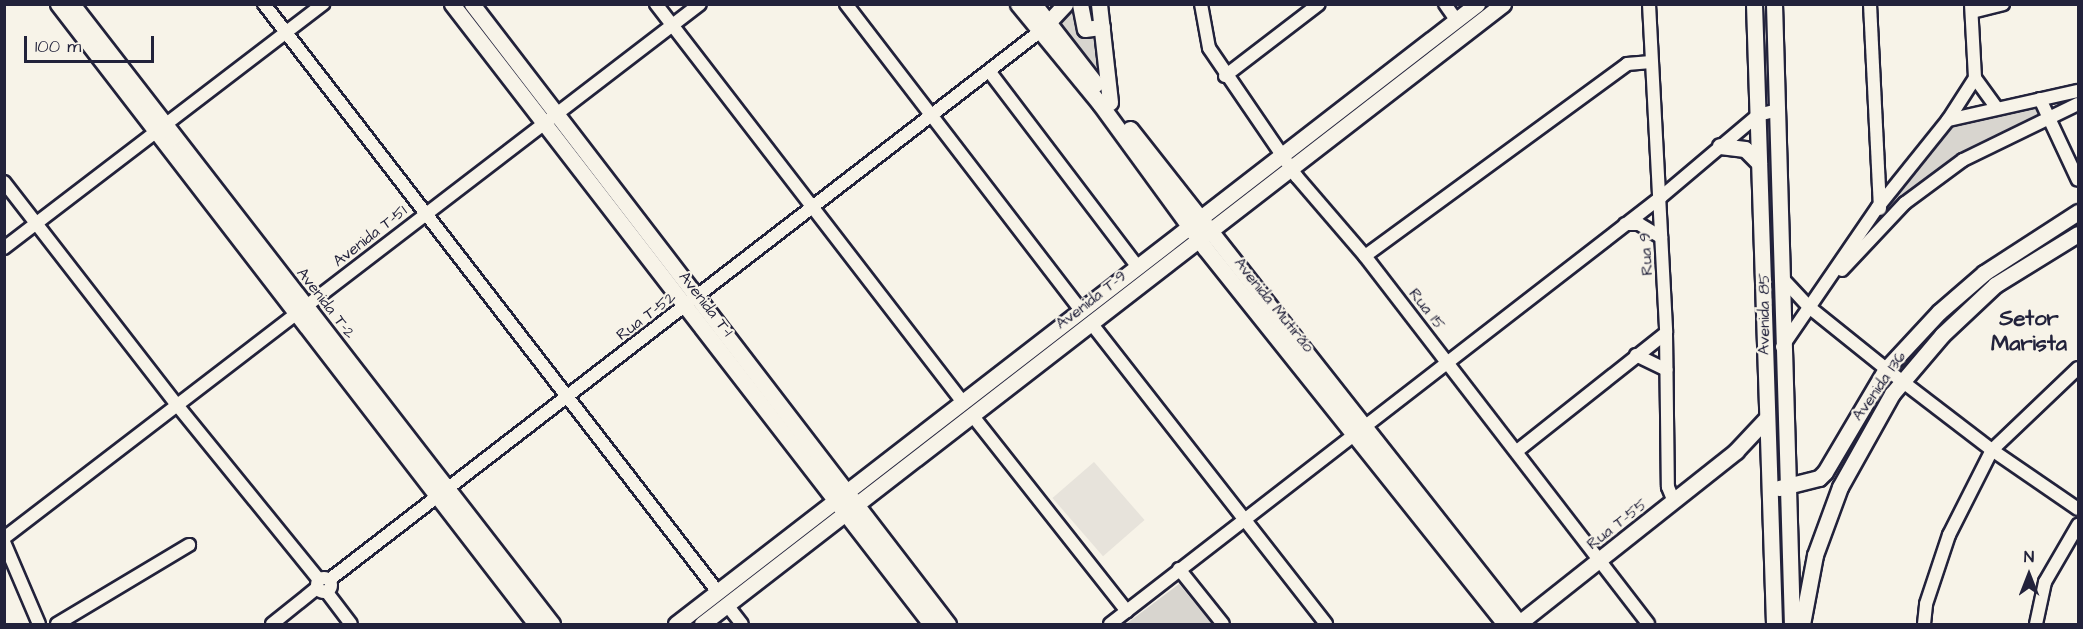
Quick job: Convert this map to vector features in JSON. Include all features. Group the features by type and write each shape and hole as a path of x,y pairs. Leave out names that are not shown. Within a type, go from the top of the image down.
{"main road":[{"name":"Avenida T-2","path":"58,4 162,129"},
{"name":"Avenida T-2","path":"72,4 162,129 443,493 552,624"},
{"name":"Avenida T-1","path":"452,4 550,119 841,496 931,624"},
{"name":"Avenida T-1","path":"472,4 550,119"},
{"name":"Avenida Mutirão","path":"1018,4 1043,28 1110,102 1200,230"},
{"name":"Avenida Mutirão","path":"1034,4 1043,28 1100,104 1516,624"},
{"path":"1043,28 1065,4"},
{"path":"1080,4 1085,29 1102,27"},
{"path":"1099,4 1110,102"},
{"name":"Avenida T-9","path":"676,624 722,598 850,509 1091,323 1200,230 1477,4"},
{"name":"Avenida T-9","path":"1286,161 1503,4"},
{"name":"Avenida 85","path":"1754,4 1766,456 1774,624"},
{"name":"Avenida 85","path":"1774,4 1783,279 1781,348 1792,624"},
{"path":"1720,146 1745,149 1759,163"},
{"name":"Avenida 136","path":"1813,480 1829,468 1886,369 1939,312 1984,273 2079,212"},
{"name":"Avenida T-9","path":"702,624 722,598 841,496 1138,267 1200,230"},
{"name":"Avenida 136","path":"1802,624 1815,555 1840,487 1865,437 1903,379 1942,335 1995,285 2079,234"},
{"name":"Rua T-55","path":"1516,624 1674,502 1736,451 1765,420"},
{"path":"1736,451 1766,456 1813,480"},
{"path":"1768,493 1786,485 1813,480"},
{"name":"Avenida T-2","path":"443,493 536,624"},
{"name":"Avenida T-1","path":"850,509 948,624"}],"street":[{"path":"264,4 742,624"},
{"path":"4,248 323,4"},
{"path":"656,4 962,401"},
{"name":"Avenida T-51","path":"4,540 700,4"},
{"path":"846,4 1081,310"},
{"name":"Rua 15","path":"1201,4 1209,48 1225,76 1286,161 1365,256 1648,624"},
{"path":"1225,76 1319,4"},
{"path":"1445,4 1456,20"},
{"name":"Rua 9","path":"1649,4 1666,333 1668,487 1674,502"},
{"path":"1870,4 1878,207 1889,218"},
{"path":"1997,108 1975,78 1971,8 2003,4"},
{"name":"Rua T-52","path":"272,624 1043,28"},
{"path":"1365,256 1627,64 1651,62"},
{"path":"989,71 1138,267"},
{"path":"1781,348 1878,207 1947,120 1975,78"},
{"path":"1947,120 2079,91"},
{"path":"2040,99 2079,180"},
{"path":"1809,307 1889,218 1963,160 2079,104"},
{"path":"1110,624 1359,428 1448,363 1660,197 1758,115 1778,110"},
{"path":"4,182 177,405 323,585 351,624"},
{"path":"1625,224 1639,224 1661,237"},
{"path":"1783,279 1809,307 1886,369 1903,379 1992,450 2079,509"},
{"path":"1091,323 1246,517 1326,624"},
{"path":"1517,451 1666,333"},
{"path":"1636,355 1667,370"},
{"path":"1924,624 1926,604 1949,535 1992,450 2079,368"},
{"path":"972,415 1127,611"},
{"path":"2036,624 2045,582 2079,525"},
{"path":"4,540 39,624"},
{"path":"57,624 189,545"},
{"path":"1179,569 1223,624"}],"shaded area":[{"path":"1072,5 1077,29 1093,33 1098,70 1054,19"},
{"path":"2041,101 2044,117 1958,159 1891,212 1885,205 1948,122"},
{"path":"1094,462 1145,520 1103,556 1052,498"},
{"path":"1179,584 1212,624 1126,624"}],"district":[{"name":"Setor Marista","path":"2029,330"}]}
